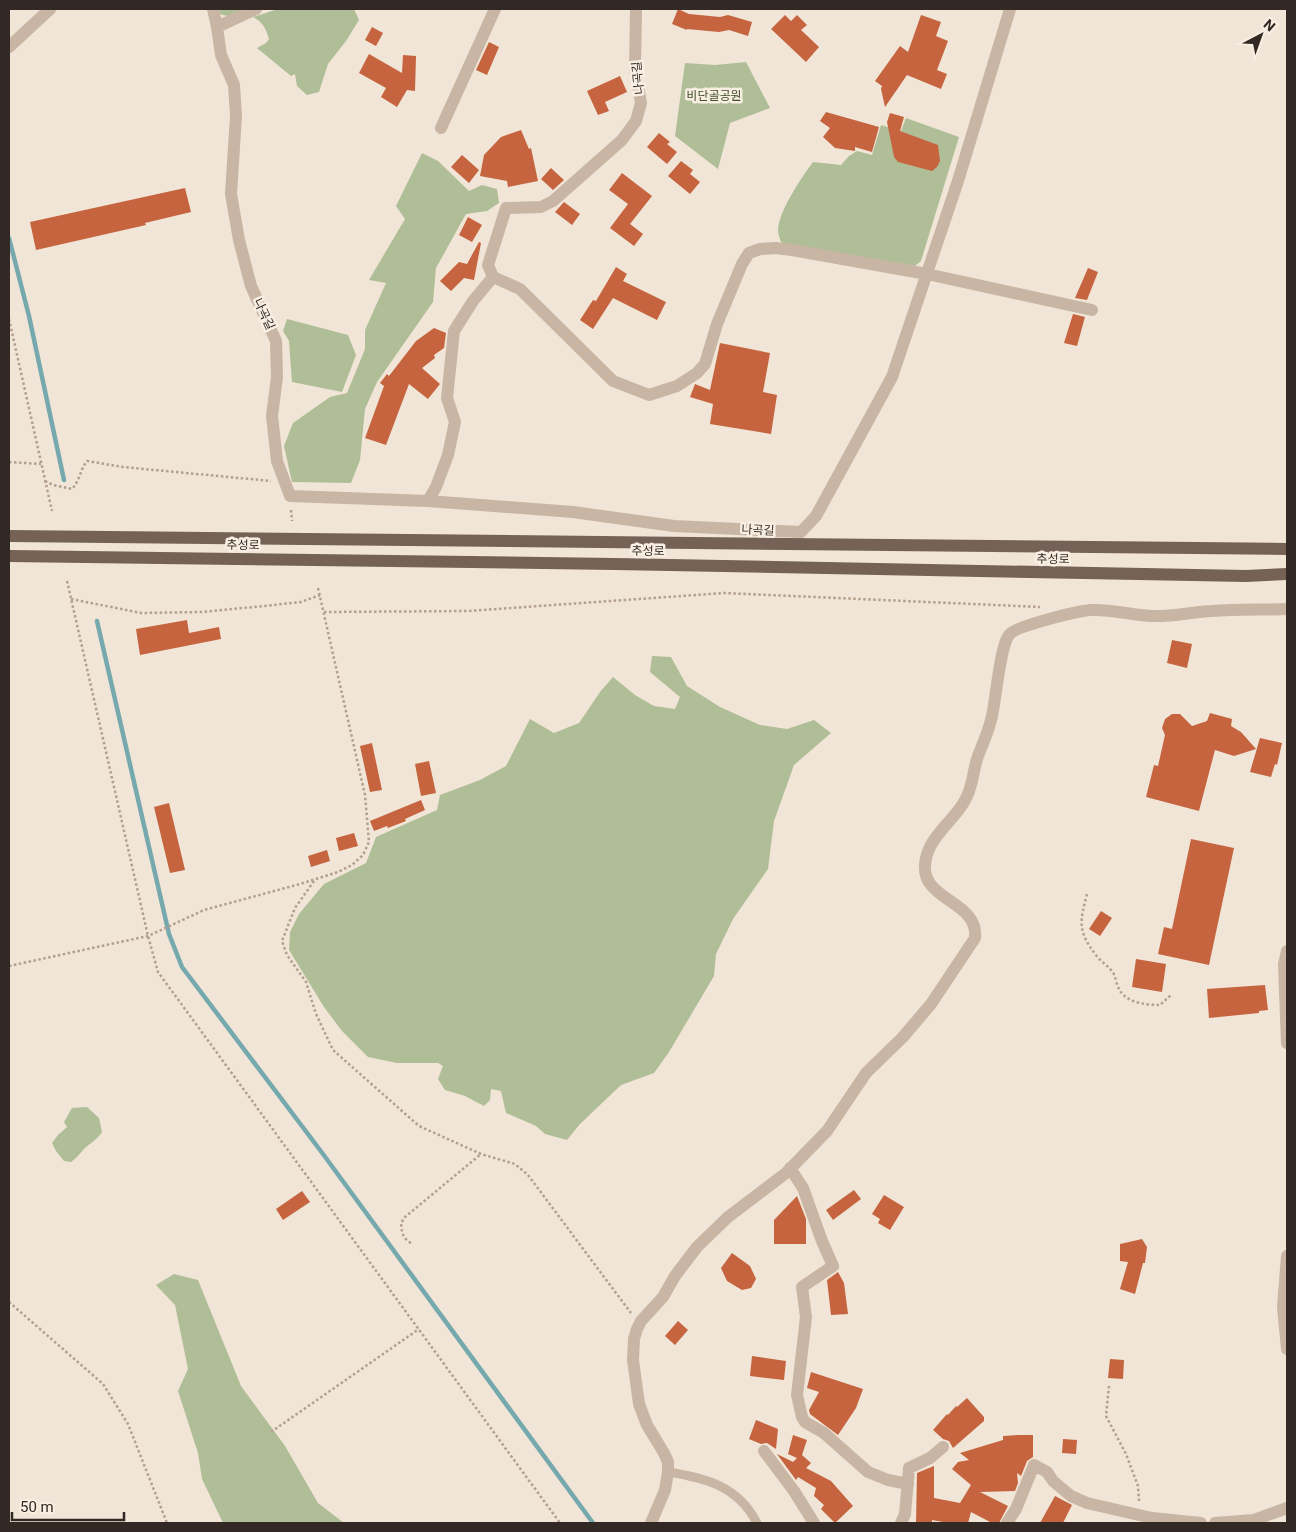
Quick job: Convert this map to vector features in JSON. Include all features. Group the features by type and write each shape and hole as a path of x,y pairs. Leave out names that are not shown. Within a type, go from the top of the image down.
{"main road":[{"name":"추성로","path":"9,536 1287,549"},
{"name":"추성로","path":"9,556 615,564 1246,576 1287,574"}],"street":[{"path":"9,47 50,9"},
{"name":"나곡길","path":"213,9 222,55 234,85 236,116 231,194 239,240 251,286 276,341 277,377 272,416 277,461 290,496 428,501 573,512 674,526 801,532 816,516 892,378 958,182 1010,9"},
{"path":"217,27 256,9"},
{"path":"441,128 495,9"},
{"name":"나곡길","path":"493,277 488,266 506,208 541,207 553,201 622,140 636,121 641,103 635,70 636,9"},
{"path":"428,501 436,487 448,455 454,422 447,398 454,331 473,301 493,277 520,289 613,381 649,395 677,386 698,373 705,364 717,324 742,264 749,253 760,249 776,248 927,274 1092,310"},
{"path":"651,1523 665,1490 668,1472 664,1453 647,1425 639,1404 633,1349 636,1330 663,1297 675,1276 697,1247 728,1217 774,1183 827,1131 866,1073 903,1037 931,1004 975,938 976,931 972,922 958,905 933,888 925,874 925,866 930,846 962,806 970,789 977,760 992,718 1008,635 1019,627 1090,610 1152,616 1212,611 1287,609"},
{"path":"1287,951 1284,964 1287,1043"},
{"path":"790,1168 803,1188 833,1266 802,1287 806,1317 797,1395 798,1407 805,1422 824,1433 868,1472 882,1479 908,1484"},
{"path":"1287,1256 1283,1307 1287,1349"},
{"path":"901,1523 904,1514 909,1468 930,1458 942,1447"},
{"path":"764,1451 794,1491 814,1523"},
{"path":"1007,1523 1016,1509 1034,1465 1047,1472 1062,1489 1078,1500 1140,1515 1200,1523"},
{"path":"1215,1523 1254,1520 1287,1508"}],"lane":[{"path":"668,1472 696,1477 721,1486 745,1505 757,1523"}],"path":[{"path":"9,319 52,511"},
{"path":"45,481 53,485 72,489 78,482 82,467 87,461 123,467 285,482"},
{"path":"9,462 41,464"},
{"path":"67,581 148,936 158,972 560,1523"},
{"path":"9,966 148,936 204,910 338,872 352,865 363,855 370,842 365,795 318,588"},
{"path":"324,612 468,610 724,593 1042,607"},
{"path":"71,599 142,613 152,613 201,612 264,606 301,602 320,596"},
{"path":"315,880 295,908 282,941 287,955 306,982 316,1014 333,1050 419,1126 481,1154 515,1164 528,1176 634,1316 642,1321"},
{"path":"1087,894 1080,919 1084,937 1096,956 1114,972 1119,991 1127,998 1143,1005 1160,1004 1171,994"},
{"path":"411,1242 405,1240 402,1234 401,1223 405,1217 481,1154"},
{"path":"9,1302 103,1384 128,1424 167,1523"},
{"path":"271,1432 419,1329"},
{"path":"1109,1386 1106,1416 1126,1454 1138,1486 1140,1515"}],"green space":[{"path":"219,9 243,9 227,16 220,14"},
{"path":"278,9 354,9 359,20 328,64 319,92 307,95 297,86 295,74 291,76 257,48 269,39 264,26 253,17"},
{"name":"비단골공원","path":"746,62 770,108 730,123 718,169 675,136 685,63 715,65"},
{"path":"906,118 959,137 921,261 915,266 787,245 781,242 778,230 779,222 786,204 813,162 841,165 849,156 857,151 872,155 881,125 901,131"},
{"path":"422,153 438,161 469,191 482,185 497,189 499,203 487,211 466,214 436,268 433,302 377,382 365,409 360,460 351,483 292,482 284,446 293,423 330,397 347,393 365,349 365,330 386,283 369,280 405,219 396,206"},
{"path":"287,319 348,335 356,355 342,392 292,382 289,341 283,331"},
{"path":"652,656 671,657 687,686 720,707 760,725 787,729 814,720 831,733 794,765 774,821 768,869 733,919 716,954 714,976 669,1052 654,1073 621,1085 580,1124 567,1140 545,1134 536,1126 506,1113 501,1091 491,1089 490,1100 484,1106 465,1096 445,1090 438,1079 443,1066 438,1063 397,1063 368,1057 342,1031 324,1007 289,950 290,932 299,914 324,884 366,863 376,837 437,810 440,795 480,780 506,766 530,719 554,733 579,723 600,692 613,677 635,695 654,706 675,709 680,697 650,672"},
{"path":"87,1107 99,1118 102,1132 71,1162 64,1161 52,1143 67,1127 64,1122 72,1108"},
{"path":"174,1274 198,1280 241,1386 285,1446 318,1503 344,1523 223,1523 202,1479 198,1453 178,1391 188,1369 175,1305 156,1285"}],"building":[{"path":"678,9 689,14 720,17 728,15 752,22 748,36 729,30 719,32 687,30 672,24"},
{"path":"785,15 791,21 797,15 807,25 801,30 819,47 806,62 771,29"},
{"path":"921,15 941,22 936,36 948,41 937,70 947,74 941,89 907,75 885,107 882,86 875,81 900,46 908,52"},
{"path":"372,27 383,33 376,46 365,40"},
{"path":"489,42 499,47 487,75 476,70"},
{"path":"369,54 402,73 403,55 416,56 415,91 407,90 397,107 381,97 386,88 359,73"},
{"path":"620,76 627,92 605,102 609,111 598,115 587,91"},
{"path":"826,112 879,127 872,152 855,147 855,151 835,148 823,137 830,128 820,121"},
{"path":"890,113 904,117 900,131 938,145 940,161 932,171 898,162 894,157 887,122"},
{"path":"521,130 529,149 531,148 538,181 508,187 507,181 480,176 484,155 501,137"},
{"path":"659,133 670,142 667,144 677,152 667,164 647,147"},
{"path":"462,155 479,170 469,183 451,167"},
{"path":"681,161 693,170 690,174 700,182 690,194 668,176"},
{"path":"551,168 564,180 553,190 541,179"},
{"path":"622,173 652,196 630,224 643,234 634,246 610,228 628,204 609,190"},
{"path":"185,188 191,212 145,223 146,225 36,250 30,222"},
{"path":"564,202 580,214 572,225 555,212"},
{"path":"468,217 482,225 472,242 459,235"},
{"path":"479,242 481,243 474,280 464,278 451,291 440,281 459,262 467,264"},
{"path":"616,267 627,274 623,281 666,302 657,320 613,298 593,329 580,320 593,300 596,301"},
{"path":"1088,268 1098,272 1087,300 1075,298"},
{"path":"1073,314 1085,317 1077,346 1064,343"},
{"path":"434,328 446,333 444,348 434,355 435,358 422,368 440,384 428,399 409,384 386,445 365,438 384,386 380,383 387,374 389,376 416,341"},
{"path":"720,343 770,353 763,392 777,395 771,434 710,424 713,404 690,397 695,384 710,390"},
{"path":"187,620 189,633 219,627 221,639 140,655 136,629"},
{"path":"1172,640 1192,644 1187,668 1167,663"},
{"path":"1210,713 1232,719 1231,726 1241,732 1256,749 1234,756 1215,750 1199,811 1146,797 1154,765 1158,766 1165,735 1162,728 1165,719 1172,714 1180,714 1192,726 1207,721"},
{"path":"1260,738 1282,743 1277,765 1275,764 1271,777 1250,772"},
{"path":"372,743 382,790 370,792 360,746"},
{"path":"429,761 436,793 421,796 415,764"},
{"path":"421,800 425,810 405,819 406,821 374,831 370,821"},
{"path":"169,803 185,870 170,873 154,807"},
{"path":"354,833 358,846 339,851 336,838"},
{"path":"1191,839 1234,848 1209,965 1158,954 1164,927 1172,929"},
{"path":"327,850 330,861 311,867 308,856"},
{"path":"1101,911 1112,918 1100,936 1089,929"},
{"path":"1136,959 1166,964 1162,992 1132,987"},
{"path":"1265,985 1268,1010 1259,1011 1259,1013 1209,1018 1207,989"},
{"path":"854,1190 861,1199 833,1220 826,1210"},
{"path":"302,1191 310,1202 283,1220 276,1209"},
{"path":"884,1195 904,1207 890,1230 878,1223 880,1219 872,1214"},
{"path":"797,1196 806,1219 806,1244 774,1244 774,1220"},
{"path":"1142,1239 1147,1247 1145,1263 1143,1263 1135,1294 1120,1289 1128,1262 1120,1261 1120,1244"},
{"path":"732,1253 750,1266 756,1279 751,1288 742,1290 727,1281 721,1268"},
{"path":"838,1272 844,1283 848,1314 831,1315 827,1280"},
{"path":"678,1321 688,1330 675,1345 665,1336"},
{"path":"752,1356 786,1361 784,1380 750,1376"},
{"path":"1110,1359 1124,1360 1123,1379 1108,1378"},
{"path":"811,1372 863,1389 856,1408 838,1435 810,1414 809,1410 819,1392 807,1388"},
{"path":"967,1398 984,1417 984,1421 953,1448 949,1441 943,1439 933,1430 947,1414"},
{"path":"756,1420 778,1429 776,1449 767,1443 761,1444 749,1439"},
{"path":"793,1435 807,1440 802,1455 811,1463 806,1468 831,1481 853,1506 835,1523 821,1509 824,1505 814,1496 816,1488 798,1477 796,1480 777,1454 793,1462 797,1458 788,1454"},
{"path":"1033,1435 1033,1457 1027,1461 1021,1476 1017,1473 1018,1483 1015,1491 980,1492 1008,1506 999,1523 992,1523 971,1512 968,1523 948,1523 932,1520 932,1523 916,1523 917,1473 934,1466 934,1498 960,1503 971,1485 952,1469 958,1462 969,1460 960,1453 1003,1440 1003,1436"},
{"path":"1063,1439 1077,1440 1076,1454 1062,1453"},
{"path":"1055,1496 1072,1505 1063,1523 1040,1523"}],"waterway":[{"path":"9,238 29,316 64,480"},
{"path":"97,621 169,934 182,967 323,1154 593,1523"}]}
